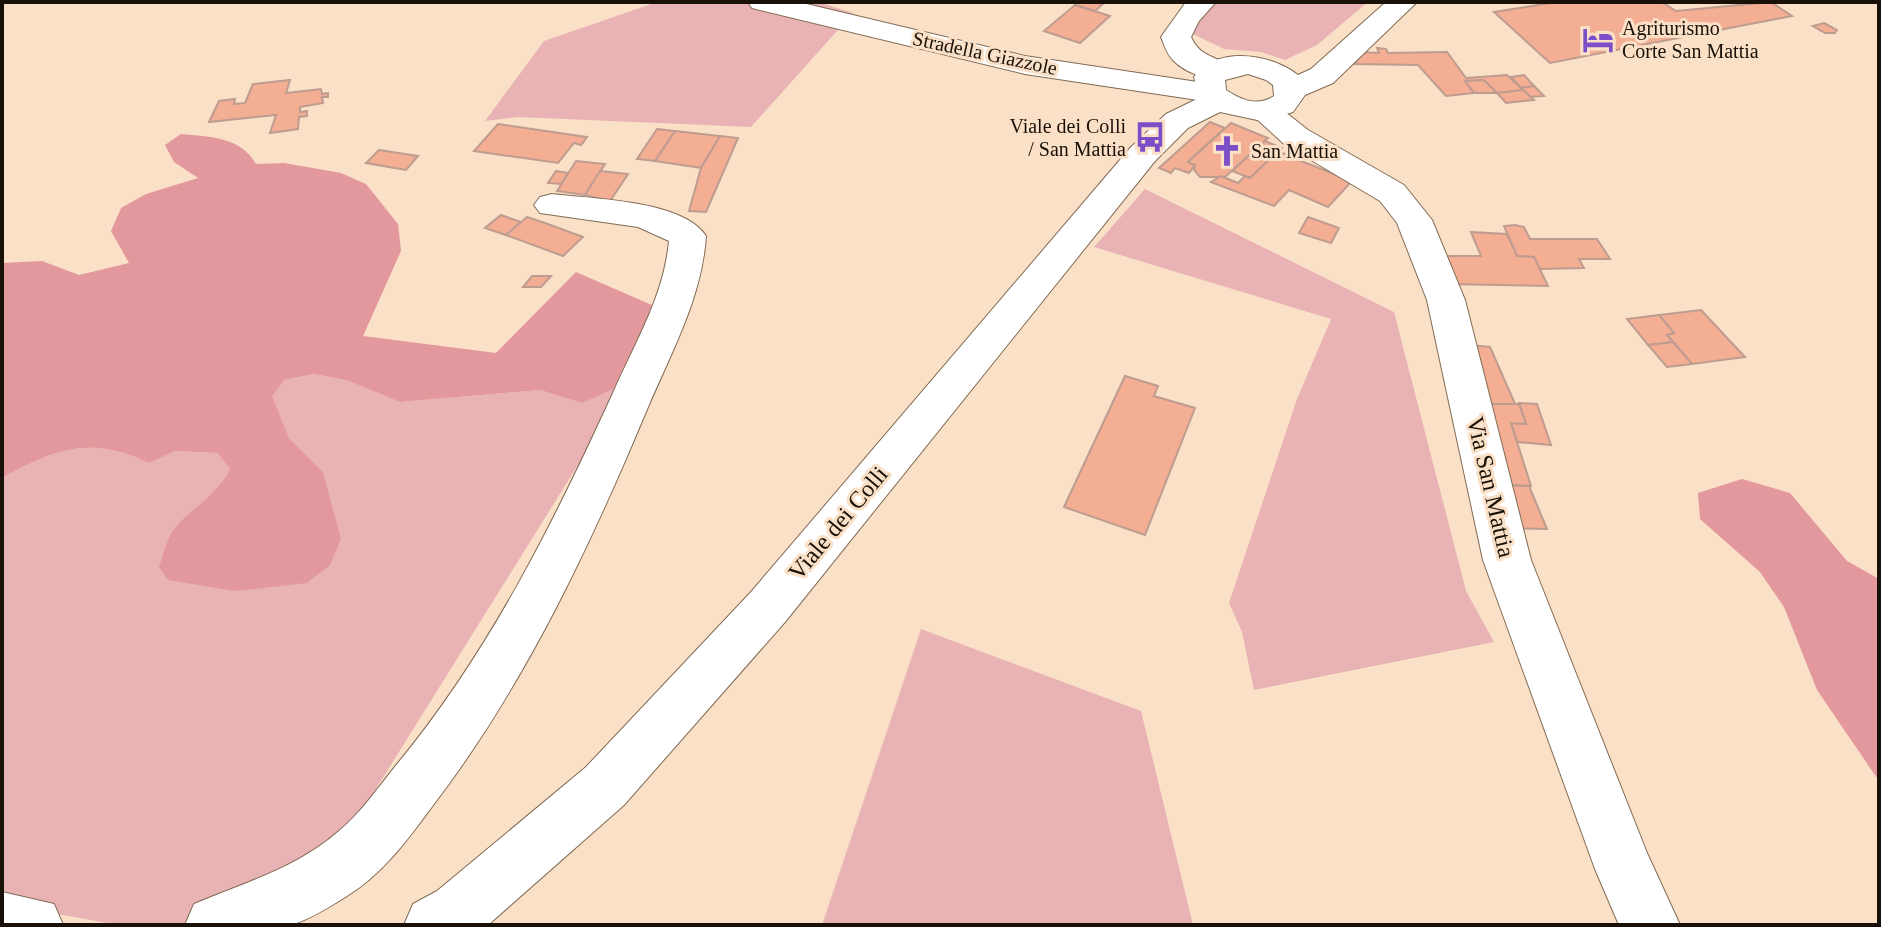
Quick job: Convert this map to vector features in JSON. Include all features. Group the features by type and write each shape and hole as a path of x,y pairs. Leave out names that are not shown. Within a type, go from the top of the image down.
{"street":[{"name":"Stradella Giazzole","path":"762,2 1025,65 1215,88"},
{"path":"1202,2 1187,17 1176,37 1184,55 1233,107 1278,100 1322,76 1403,2"},
{"name":"Via San Mattia","path":"1215,88 1230,66 1264,68 1277,73 1278,100 1296,137 1392,193 1414,220 1446,300 1507,560 1624,869 1650,925"},
{"name":"Viale dei Colli","path":"434,925 458,912 605,786 768,607 1143,154 1215,88"},
{"path":"215,925 305,890 360,850 441,755 511,647 572,534 674,299 688,255 688,236 675,226 648,219 552,205"}],"lane":[{"path":"2,908 43,915 47,925"}],"shaded area":[{"path":"657,2 818,2 853,13 751,127 517,117 485,121 544,41"},
{"path":"1195,2 1368,2 1317,45 1285,60 1261,52 1224,49 1170,23"},
{"path":"181,134 213,137 233,143 256,164 284,163 341,173 366,184 398,224 401,251 363,336 496,353 576,272 668,312 626,383 582,403 540,390 400,402 346,380 314,374 284,380 272,396 289,438 323,472 341,539 330,565 307,583 235,591 168,580 159,567 171,535 218,487 230,469 218,453 175,451 149,463 109,449 91,448 56,453 2,478 2,263 42,261 79,275 129,263 111,231 121,208 146,194 198,178 174,162 165,145"},
{"path":"1145,189 1394,312 1466,591 1494,642 1254,690 1242,632 1229,603 1297,399 1331,319 1094,247"},
{"path":"636,372 291,925 118,925 2,904 2,478 39,459 73,449 109,449 149,463 174,451 219,453 230,469 223,485 186,516 323,472 289,438 271,395 284,380 314,374 346,380 400,402 540,390 582,403"},
{"path":"1742,479 1790,493 1847,561 1879,579 1879,781 1817,690 1784,607 1760,572 1700,519 1698,493"},
{"path":"921,629 1141,711 1193,925 822,925"}],"building":[{"path":"1078,2 1104,3 1095,11 1075,5"},
{"name":"Agriturismo Corte San Mattia","path":"1557,2 1662,2 1676,11 1771,2 1792,16 1550,63 1494,12"},
{"path":"1075,5 1110,16 1080,43 1044,31"},
{"path":"1824,23 1837,30 1835,33 1825,33 1813,26"},
{"path":"1377,48 1386,49 1388,53 1447,52 1466,78 1507,75 1523,90 1497,93 1484,80 1465,81 1474,93 1446,96 1418,65 1355,64 1360,52 1379,53"},
{"path":"1524,75 1534,86 1521,88 1511,77"},
{"path":"290,80 286,93 321,89 322,94 328,93 328,97 322,97 323,103 300,107 300,112 307,111 307,116 299,117 298,129 270,133 276,115 209,122 219,101 235,99 234,104 245,103 253,84"},
{"path":"1484,80 1497,93 1474,93 1465,81"},
{"path":"1534,86 1544,96 1530,97 1521,88"},
{"path":"1523,90 1534,100 1506,103 1497,93"},
{"path":"1210,122 1225,128 1188,162 1195,165 1189,173 1175,168 1171,173 1159,168"},
{"name":"San Mattia","path":"1231,123 1268,138 1225,177 1200,177 1194,170 1195,165 1188,162"},
{"path":"498,124 587,137 581,145 574,143 558,163 474,151"},
{"path":"657,129 675,131 655,161 637,159"},
{"path":"675,131 720,136 701,168 655,161"},
{"path":"720,136 738,138 706,212 689,211 701,168"},
{"path":"1265,141 1282,148 1250,178 1232,171"},
{"path":"379,150 418,156 406,170 366,163"},
{"path":"1278,151 1352,181 1328,207 1289,190 1274,206 1211,182 1221,176 1238,183 1245,176 1250,178"},
{"path":"576,161 605,164 585,195 557,191"},
{"path":"556,171 568,173 561,184 548,183"},
{"path":"600,171 628,174 610,201 585,195"},
{"path":"501,215 521,222 506,235 485,228"},
{"path":"527,217 583,237 563,256 506,235"},
{"path":"1308,217 1339,228 1331,243 1299,233"},
{"path":"1504,226 1524,227 1530,239 1597,239 1610,259 1579,259 1584,268 1539,269 1534,257 1517,256"},
{"path":"1471,232 1507,234 1517,256 1534,257 1548,286 1444,284 1433,256 1481,256"},
{"path":"532,276 551,276 541,287 523,287"},
{"path":"1701,310 1745,357 1692,364 1667,335 1674,333 1659,315"},
{"path":"1659,315 1674,333 1667,335 1673,342 1648,345 1627,319"},
{"path":"1673,342 1692,364 1667,367 1648,345"},
{"path":"1459,344 1490,347 1516,406 1483,404"},
{"path":"1125,376 1158,386 1154,396 1195,408 1145,535 1064,507"},
{"path":"1519,403 1537,404 1551,445 1517,442 1511,423 1526,424"},
{"path":"1483,404 1519,404 1526,424 1511,423 1531,486 1497,485"},
{"path":"1497,485 1529,486 1547,529 1504,528"}],"place":[{"name":"Agriturismo Corte San Mattia","path":"1598,40"},
{"name":"Viale dei Colli / San Mattia","path":"1150,137"},
{"name":"San Mattia","path":"1227,151"}]}
